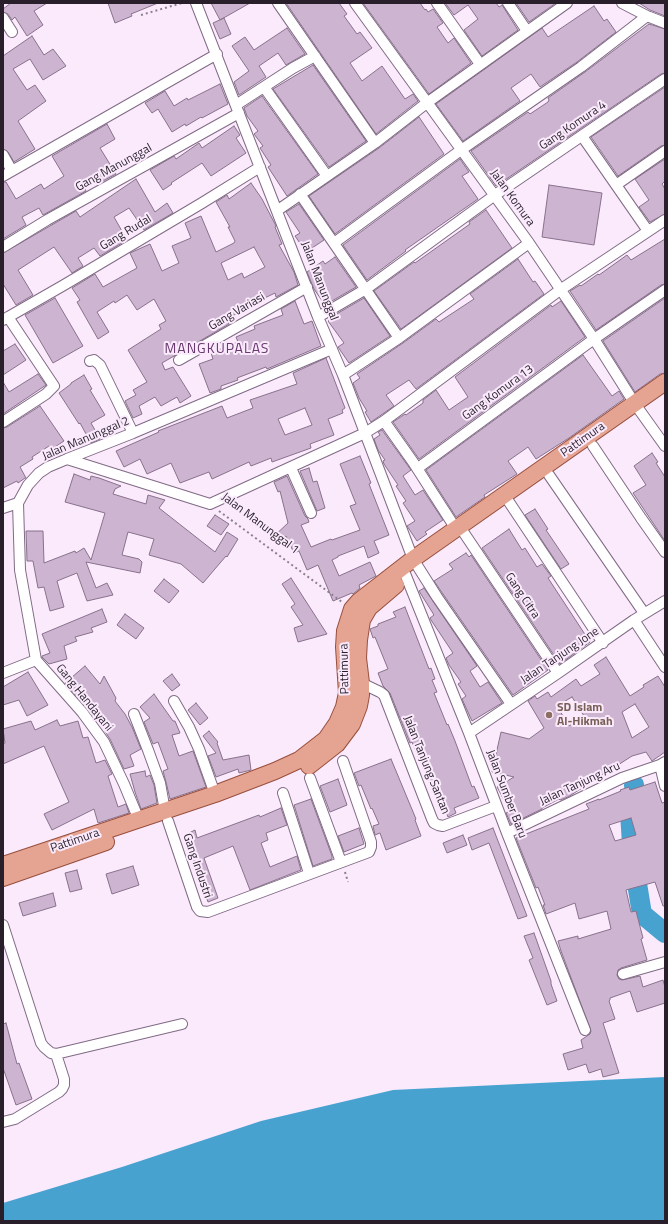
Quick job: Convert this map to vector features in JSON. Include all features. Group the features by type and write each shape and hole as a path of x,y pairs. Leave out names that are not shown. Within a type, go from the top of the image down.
{"main road":[{"name":"Pattimura","path":"460,531 509,502 593,446 638,408 665,382"},
{"name":"Pattimura","path":"189,808 214,794 275,771 299,760 326,738 337,723 344,707 347,693 344,647 345,631 352,609 359,601 410,568 460,531 638,408 665,396"},
{"name":"Pattimura","path":"3,878 166,816 280,781 316,761 337,744 352,724 359,706 361,683 358,658 362,620 369,608 410,568"},
{"name":"Pattimura","path":"3,866 138,820 166,816"}],"street":[{"name":"Jalan Manunggal","path":"196,3 278,210 318,317 343,375 365,433 410,568"},
{"path":"278,3 375,144"},
{"name":"Jalan Komura","path":"355,3 529,243 594,339 638,408 665,446"},
{"path":"436,3 480,64"},
{"path":"508,3 527,31"},
{"path":"278,210 375,144 428,102 567,3"},
{"path":"622,3 647,16 665,23"},
{"path":"334,243 461,150 581,67 647,16"},
{"path":"3,18 12,32"},
{"path":"3,155 7,174 217,54"},
{"name":"Gang Manunggal","path":"3,247 237,109 264,87 315,56"},
{"name":"Gang Komura 4","path":"318,317 366,289 495,195 665,79"},
{"path":"264,87 326,176"},
{"path":"582,136 648,231"},
{"path":"616,185 665,151"},
{"name":"Gang Rudal","path":"5,318 64,285 202,203 260,166"},
{"path":"300,194 400,338"},
{"name":"Jalan Manunggal 1","path":"210,504 365,433 384,421 560,290 665,220"},
{"path":"343,375 400,338 529,243"},
{"name":"Gang Variasi","path":"179,360 307,287"},
{"name":"Gang Komura 13","path":"418,468 594,339 665,290"},
{"path":"3,422 46,394 54,386 5,318"},
{"name":"Jalan Manunggal 2","path":"18,503 28,485 39,473 48,467 133,433 332,349"},
{"path":"90,361 94,360 100,365 133,433"},
{"name":"Gang Citra","path":"384,421 418,468 558,673"},
{"path":"593,446 640,518 665,552"},
{"path":"67,459 210,504"},
{"path":"291,468 311,513"},
{"path":"549,475 644,613"},
{"path":"509,502 602,643"},
{"path":"3,508 18,503 20,570 36,660 3,673"},
{"path":"410,568 437,597 511,704"},
{"name":"Jalan Sumber Baru","path":"410,568 496,806 585,1030"},
{"name":"Jalan Tanjung Jone","path":"469,733 644,613 665,601"},
{"path":"634,620 665,668"},
{"name":"Gang Handayani","path":"36,660 82,712 104,742 124,784 138,820"},
{"name":"Jalan Tanjung Santan","path":"346,677 380,692 384,696 434,823 443,826 496,806"},
{"path":"174,701 189,727 199,749 214,794"},
{"name":"Gang Industri","path":"134,714 160,783 166,816 197,907 200,911 208,912 309,873"},
{"path":"283,792 309,873 367,853 372,845 343,761"},
{"path":"662,763 665,786"},
{"name":"Jalan Tanjung Aru","path":"507,833 622,778 662,763"},
{"path":"310,778 341,862"},
{"path":"3,925 41,1043 48,1050 56,1054 182,1024"},
{"path":"623,974 665,962"},
{"path":"3,1122 15,1119 62,1089 64,1079 56,1054"}],"path":[{"path":"141,15 182,3"},
{"name":"Jalan Manunggal 1","path":"210,504 352,609"}],"water":[{"path":"665,1077 665,1221 3,1221 3,1203 122,1167 261,1121 393,1090"}],"building":[{"path":"11,3 47,3 34,11 43,25 27,36 15,17 12,20 8,14 3,12 3,9"},
{"path":"108,3 158,3 131,14 132,16 115,23"},
{"path":"211,3 250,3 220,20"},
{"path":"286,3 339,3 347,14 344,16 357,34 360,32 372,48 350,63 362,81 382,66 405,99 413,94 418,101 376,134"},
{"path":"363,3 420,3 428,12 433,9 443,23 437,27 448,43 454,38 471,63 429,94"},
{"path":"445,3 496,3 499,7 502,5 518,30 482,56 464,30 478,19 468,5 454,15"},
{"path":"516,3 556,3 529,22"},
{"path":"639,3 665,3 665,16 650,10"},
{"path":"594,6 604,21 607,19 616,32 577,62 540,87 531,74 511,88 520,101 463,141 436,104 542,28 548,37"},
{"path":"224,18 231,34 220,39 213,23"},
{"path":"649,24 665,29 665,73 661,74 496,186 471,151 528,112 530,114 548,102 548,98"},
{"path":"287,28 305,54 286,65 278,53 259,66 266,77 239,95 234,82 249,71 232,46 245,37 254,50"},
{"path":"32,36 44,55 53,49 66,66 43,80 30,59 13,69 27,90 35,85 46,101 18,121 35,149 14,162 8,152 3,149 3,56"},
{"path":"313,65 366,141 329,167 273,89"},
{"path":"220,84 228,104 186,126 185,124 172,132 158,109 152,113 145,103 165,91 174,106 187,98 188,100"},
{"path":"665,87 665,145 661,146 618,176 591,137"},
{"path":"262,96 318,174 287,196 268,167 271,165 260,148 263,146 254,134 258,131 247,116 244,108"},
{"path":"419,117 444,154 335,234 309,196 379,148"},
{"path":"107,124 115,139 100,148 116,174 103,181 100,177 84,187 86,191 43,215 39,208 22,217 26,225 3,239 3,182 6,182 16,199 41,184 44,189 64,176 52,156"},
{"path":"234,126 240,135 236,138 246,153 211,176 202,163 171,183 172,184 163,190 150,170 174,156 176,159 199,143 202,148"},
{"path":"460,159 469,172 462,176 478,199 405,250 406,251 367,280 343,245"},
{"path":"665,159 665,181 662,184 665,189 665,214 650,222 639,207 649,200 635,179"},
{"path":"136,179 155,212 167,203 173,213 144,230 129,208 114,217 127,240 100,256 94,248 78,258 83,266 72,273 54,247 18,270 33,295 16,305 3,284 3,253 76,211 80,217"},
{"path":"251,183 262,199 276,226 275,227 282,244 279,245 294,272 298,285 276,297 275,293 240,310 241,312 227,318 229,324 162,363 165,370 173,367 191,396 180,403 177,397 161,406 155,397 139,406 142,414 133,418 125,401 136,395 133,390 147,382 128,350 161,329 159,325 166,321 154,299 137,310 127,295 97,312 109,332 98,339 77,302 80,300 72,288 95,274 103,287 137,268 130,253 150,244 162,271 179,263 172,246 191,238 185,223 201,216 216,252 234,243 235,241 228,227 230,227 216,202 227,195 229,199","holes":["254,247 265,267 244,278 242,273 228,280 221,263"]},
{"path":"549,185 602,193 594,245 542,237"},
{"path":"299,204 324,240 306,252 295,236 300,233 286,212"},
{"path":"486,210 512,248 401,329 374,291 470,224 469,222"},
{"path":"665,239 665,284 661,285 596,330 570,291 580,285 581,286 598,274 599,275 627,255 631,260"},
{"path":"335,257 356,287 325,305 314,289 307,272 323,261 325,264"},
{"path":"518,259 533,282 535,281 544,294 416,389 409,380 386,395 394,406 371,422 365,412 367,411 359,398 353,383 360,378 357,374 436,319 439,322 474,299 470,294"},
{"path":"55,298 83,346 53,363 25,315"},
{"path":"364,298 390,336 349,363 338,347 344,343 328,321 334,317 333,316"},
{"path":"665,298 665,373 660,374 635,392 603,341"},
{"path":"295,301 304,324 312,321 321,346 267,369 266,367 237,378 238,380 221,386 221,389 210,393 199,364 213,359 211,353 238,342 236,337 255,329 254,326 283,315 281,309"},
{"path":"561,301 585,337 419,459 393,422 423,403 423,400 436,390 449,410 468,397 455,377 551,305 552,307"},
{"path":"15,344 26,360 3,375 3,351"},
{"path":"583,355 612,396 619,391 624,399 569,438 536,459 528,447 508,461 517,474 484,495 485,497 456,517 426,470"},
{"path":"326,358 345,408 342,410 343,413 328,419 334,435 310,444 311,448 272,462 271,458 251,466 249,462 212,479 209,472 180,483 171,463 147,474 140,459 124,467 116,451 159,432 158,431 222,406 227,418 253,408 250,400 297,384 293,373","holes":["305,408 312,425 285,435 278,419"]},
{"path":"38,374 46,385 3,414 3,382 9,392"},
{"path":"84,375 92,389 90,390 105,415 91,423 100,439 91,443 80,423 79,424 59,393"},
{"path":"40,406 64,441 52,449 49,446 32,457 33,459 20,467 26,478 18,483 17,481 3,488 3,428"},
{"path":"382,430 411,470 403,476 415,495 423,490 443,520 425,532 427,534 417,541 407,526 415,521 403,503 406,501 396,486 398,485 384,464 383,461 385,460 378,450 374,439 380,435 378,432"},
{"path":"652,453 658,462 656,463 665,477 665,541 633,493 646,485 634,466"},
{"path":"360,456 371,483 369,484 389,535 374,541 379,553 368,558 364,546 338,556 332,560 339,576 370,562 376,576 359,585 360,588 353,594 352,593 333,601 318,565 307,570 299,551 294,553 286,536 277,544 272,538 288,523 280,491 278,492 274,482 287,476 305,516 308,519 309,522 301,525 311,547 360,530 350,506 356,504 340,464"},
{"path":"309,468 313,482 317,481 325,508 317,511 300,471"},
{"path":"74,474 90,480 91,476 99,478 121,486 115,489 113,494 146,504 148,495 165,500 159,508 215,552 227,532 238,539 227,557 226,556 203,583 181,564 149,555 154,539 128,532 122,555 139,559 142,562 140,573 86,562 96,588 107,583 113,595 87,601 77,573 57,581 64,607 50,611 44,587 38,588 33,561 27,561 26,531 43,531 44,563 75,551 76,553 84,548 91,560 105,513 65,502"},
{"path":"535,509 548,529 546,530 569,564 561,569 525,515"},
{"path":"215,515 229,524 221,535 207,526"},
{"path":"509,529 522,550 525,548 537,567 542,564 551,576 548,578 590,642 560,664 482,548"},
{"path":"466,553 469,557 471,555 548,670 513,695 434,581 453,569 449,564"},
{"path":"291,578 327,634 298,642 294,628 303,625 291,607 295,604 282,584"},
{"path":"164,579 179,591 169,603 154,591"},
{"path":"424,588 477,666 470,671 480,687 488,682 502,703 472,721 462,699 466,696 458,684 461,682 446,658 453,653 431,620 430,618 434,615 419,591"},
{"path":"405,607 429,669 431,668 435,679 432,680 437,692 434,693 455,741 472,787 474,786 479,798 454,808 456,813 448,817 440,797 436,798 412,742 410,743 390,693 383,686 378,673 388,669 375,637 373,638 370,629 396,617 393,612"},
{"path":"102,609 107,622 91,628 93,632 75,637 77,641 64,646 67,659 49,664 42,657 50,653 42,634"},
{"path":"125,614 144,628 136,639 117,625"},
{"path":"606,657 630,696 644,687 643,685 658,676 665,687 665,752 652,761 646,752 632,756 568,797 559,799 511,824 506,813 510,811 497,787 514,777 492,772 501,732 529,739 544,728 528,701 535,696 537,699 548,692 551,697 576,679 581,686 600,674 594,665","holes":["572,697 584,716 569,726 557,706","635,704 649,727 632,738 622,712"]},
{"path":"85,666 100,684 104,676 116,698 115,701 125,714 132,727 141,749 130,755 134,766 124,769 106,731 65,683"},
{"path":"28,672 48,705 27,716 19,700 3,705 3,687"},
{"path":"172,674 180,685 172,691 163,681"},
{"path":"154,694 173,721 175,721 180,733 172,735 179,756 193,751 206,787 170,799 163,771 168,769 158,742 153,744 144,722 150,718 140,707"},
{"path":"196,703 208,718 200,725 188,710"},
{"path":"57,720 60,726 78,721 83,738 88,737 96,763 105,760 112,774 108,776 118,807 126,804 129,813 98,823 94,809 52,830 44,814 69,802 44,746 3,764 3,744 5,743 3,729 31,721 35,730"},
{"path":"209,731 218,742 217,743 223,760 249,755 251,770 239,773 238,769 216,777 208,756 216,753 203,736"},
{"path":"391,759 416,819 415,820 421,836 386,850 380,833 375,835 373,826 379,824 361,785 359,786 354,773"},
{"path":"145,771 146,777 150,775 154,785 157,803 141,809 130,774"},
{"path":"338,779 347,805 330,812 320,786"},
{"path":"655,782 662,803 665,802 665,906 663,906 655,882 626,890 631,912 636,911 643,938 641,939 647,960 621,968 618,970 617,975 619,979 622,980 640,976 643,987 663,980 665,987 665,1003 637,1012 630,991 610,998 609,1001 615,1019 603,1023 619,1073 603,1077 601,1069 589,1073 586,1064 568,1070 563,1054 583,1048 581,1040 590,1034 591,1031 558,941 578,936 578,939 611,929 607,911 579,919 575,903 546,914 543,905 545,905 538,887 536,888 516,838 589,809 586,804 629,787 630,790","holes":["631,818 636,835 615,841 609,825"]},
{"path":"311,799 332,856 332,859 313,866 294,805"},
{"path":"281,808 287,825 266,833 268,840 261,843 270,867 297,856 301,870 250,890 233,846 204,858 218,898 208,902 193,861 197,860 187,834 195,830 197,838 259,815 260,817"},
{"path":"359,828 364,844 344,852 338,836"},
{"path":"493,828 527,916 518,919 489,843 472,850 468,838"},
{"path":"463,835 467,845 447,853 443,843"},
{"path":"133,866 139,885 112,894 106,874"},
{"path":"77,870 82,889 70,892 65,873"},
{"path":"53,893 56,906 23,916 19,903"},
{"path":"534,933 557,1001 547,1005 529,960 533,958 524,936"},
{"path":"6,1023 17,1064 19,1063 32,1099 16,1105 3,1068 3,1024"}],"waterway":[{"path":"634,785 637,803 630,813 633,859 642,914 665,933"}],"place":[{"name":"SD Islam Al-Hikmah","path":"549,715"}],"district":[{"name":"MANGKUPALAS","path":"217,350"}]}
